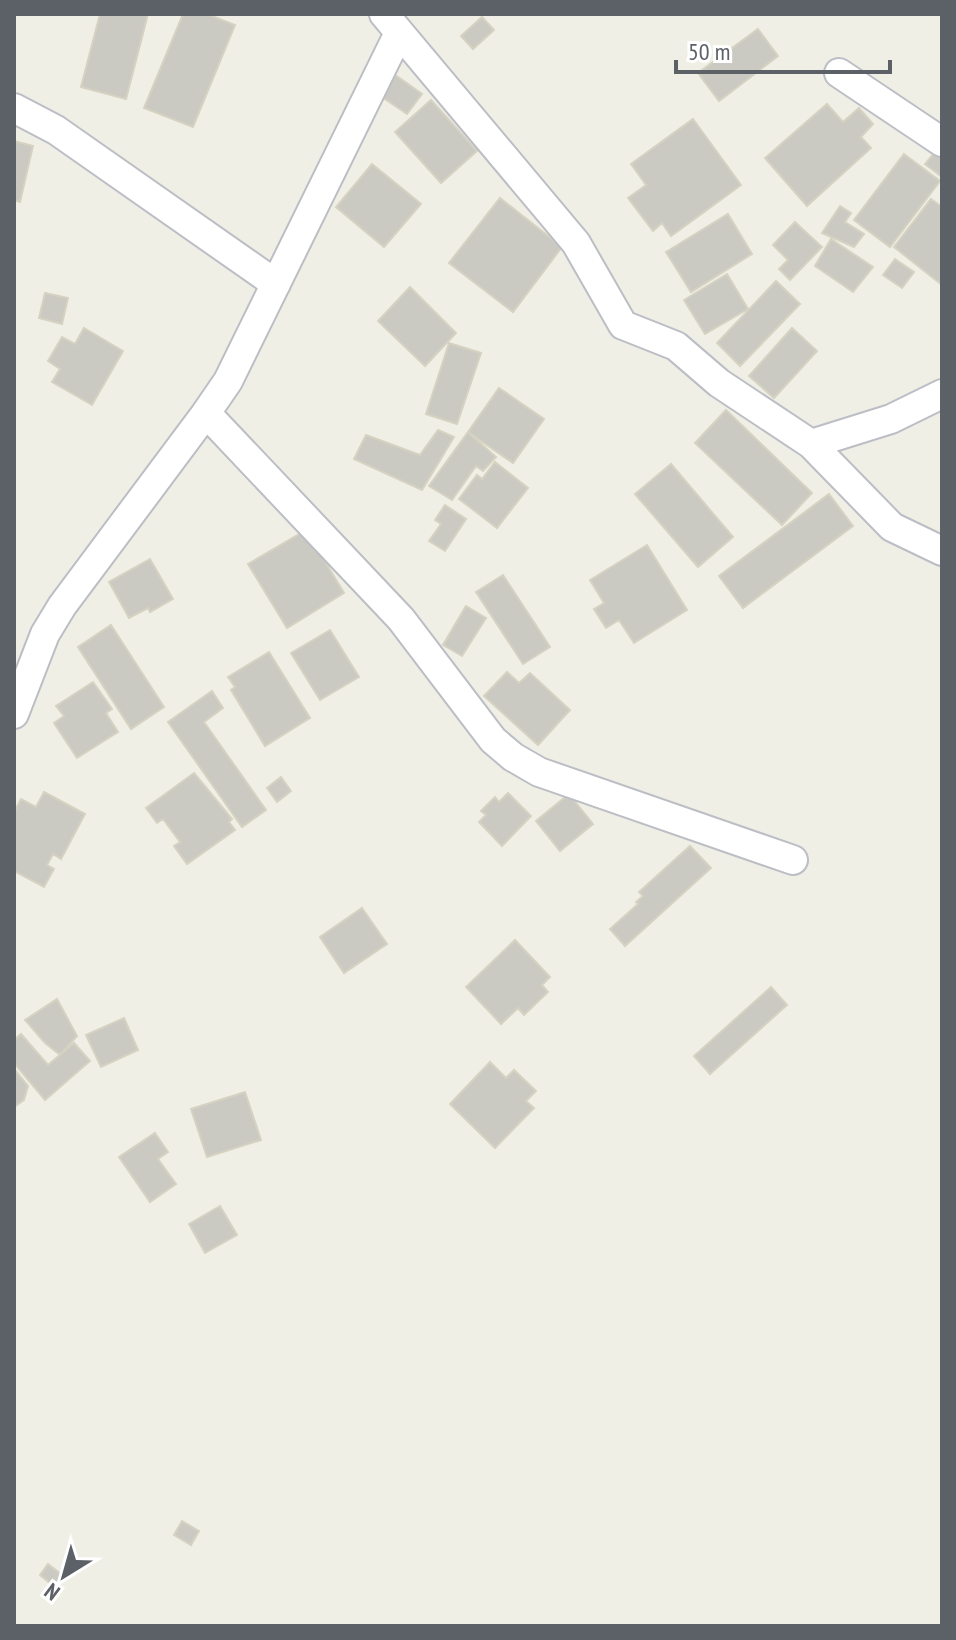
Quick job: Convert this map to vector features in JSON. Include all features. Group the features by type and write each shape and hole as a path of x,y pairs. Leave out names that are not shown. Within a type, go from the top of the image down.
{"street":[{"path":"14,714 45,634 62,606 228,381 276,284 392,24 576,243 623,325 676,346 719,383 811,444 892,527 942,551"},
{"path":"839,73 942,142"},
{"path":"14,108 56,130 276,284"},
{"path":"811,444 891,419 942,394"},
{"path":"206,413 401,619 493,740 513,757 539,772 793,860"}],"building":[{"path":"100,14 148,14 126,99 81,87"},
{"path":"183,14 207,14 235,25 193,127 144,108"},
{"path":"482,17 494,30 473,49 461,36"},
{"path":"758,29 778,56 719,101 698,73"},
{"path":"394,74 422,94 407,114 379,95"},
{"path":"431,100 477,151 441,183 395,132"},
{"path":"827,104 843,122 859,108 873,124 861,137 871,148 807,206 765,158"},
{"path":"693,119 741,185 671,236 662,223 653,231 628,198 646,185 631,164"},
{"path":"14,141 33,146 20,202 14,200"},
{"path":"939,147 942,149 942,177 925,164"},
{"path":"904,154 940,181 890,247 854,220"},
{"path":"372,164 421,204 384,247 336,207"},
{"path":"500,198 562,247 513,312 449,263"},
{"path":"931,199 942,207 942,285 894,247"},
{"path":"840,206 851,213 845,222 864,234 854,247 822,233"},
{"path":"728,214 752,254 691,292 666,252"},
{"path":"795,222 822,247 790,280 779,269 788,260 773,245"},
{"path":"831,239 873,267 853,292 815,266"},
{"path":"895,259 914,272 902,288 883,275"},
{"path":"727,274 748,309 705,334 684,300"},
{"path":"776,281 800,304 740,366 717,343"},
{"path":"410,287 456,333 425,366 378,321"},
{"path":"45,293 68,298 62,324 39,318"},
{"path":"84,328 123,351 92,405 52,382 60,369 48,361 62,337 75,344"},
{"path":"792,328 817,351 774,398 749,376"},
{"path":"449,343 481,353 457,424 426,414"},
{"path":"499,388 544,419 513,463 468,432"},
{"path":"726,410 812,493 782,525 695,443"},
{"path":"438,430 454,437 422,490 354,459 366,435 420,455"},
{"path":"468,432 496,457 483,471 476,466 452,500 429,486"},
{"path":"495,462 528,488 497,528 459,499 477,475 482,479"},
{"path":"671,464 733,537 698,567 635,494"},
{"path":"829,494 853,526 743,608 719,576"},
{"path":"445,505 466,519 445,551 429,541 441,524 435,520"},
{"path":"306,530 344,593 287,628 248,564"},
{"path":"647,545 687,610 634,643 619,620 606,628 594,609 604,603 590,580"},
{"path":"150,559 173,599 150,612 148,608 129,618 109,582"},
{"path":"503,575 550,647 523,664 476,592"},
{"path":"466,606 486,618 462,656 443,645"},
{"path":"111,625 164,707 131,729 78,647"},
{"path":"330,630 359,677 320,700 291,653"},
{"path":"269,652 310,718 265,746 231,690 235,687 228,677"},
{"path":"507,672 519,683 530,673 570,710 538,745 484,696"},
{"path":"93,682 112,709 106,713 118,732 77,758 54,723 64,716 56,706"},
{"path":"212,691 223,708 204,722 266,810 242,827 168,722"},
{"path":"194,773 232,819 229,822 235,830 187,864 174,846 180,842 163,819 157,823 146,808"},
{"path":"281,777 291,791 277,802 267,788"},
{"path":"44,792 85,814 61,859 53,854 47,865 54,869 44,887 14,871 14,812 21,799 36,807"},
{"path":"508,793 531,816 502,846 479,822 486,815 481,811 495,797 499,802"},
{"path":"569,794 593,824 560,851 536,821"},
{"path":"690,846 711,868 625,946 610,929 638,904 636,902 643,896 639,892"},
{"path":"362,908 387,944 344,973 320,937"},
{"path":"515,940 550,977 542,985 548,992 524,1015 518,1008 501,1024 466,987"},
{"path":"771,987 787,1005 710,1074 694,1056"},
{"path":"57,999 77,1036 60,1055 25,1020"},
{"path":"124,1018 138,1050 101,1067 86,1035"},
{"path":"21,1034 48,1065 74,1043 90,1061 45,1100 14,1063 14,1040"},
{"path":"490,1062 506,1078 514,1070 536,1091 526,1101 534,1108 495,1148 450,1104"},
{"path":"14,1069 28,1086 24,1100 14,1107"},
{"path":"245,1092 261,1140 207,1157 191,1109"},
{"path":"155,1133 168,1152 158,1159 176,1184 150,1202 119,1157"},
{"path":"220,1206 237,1235 205,1253 189,1224"},
{"path":"182,1521 199,1531 191,1545 174,1535"},
{"path":"48,1564 65,1577 56,1588 40,1575"}]}
